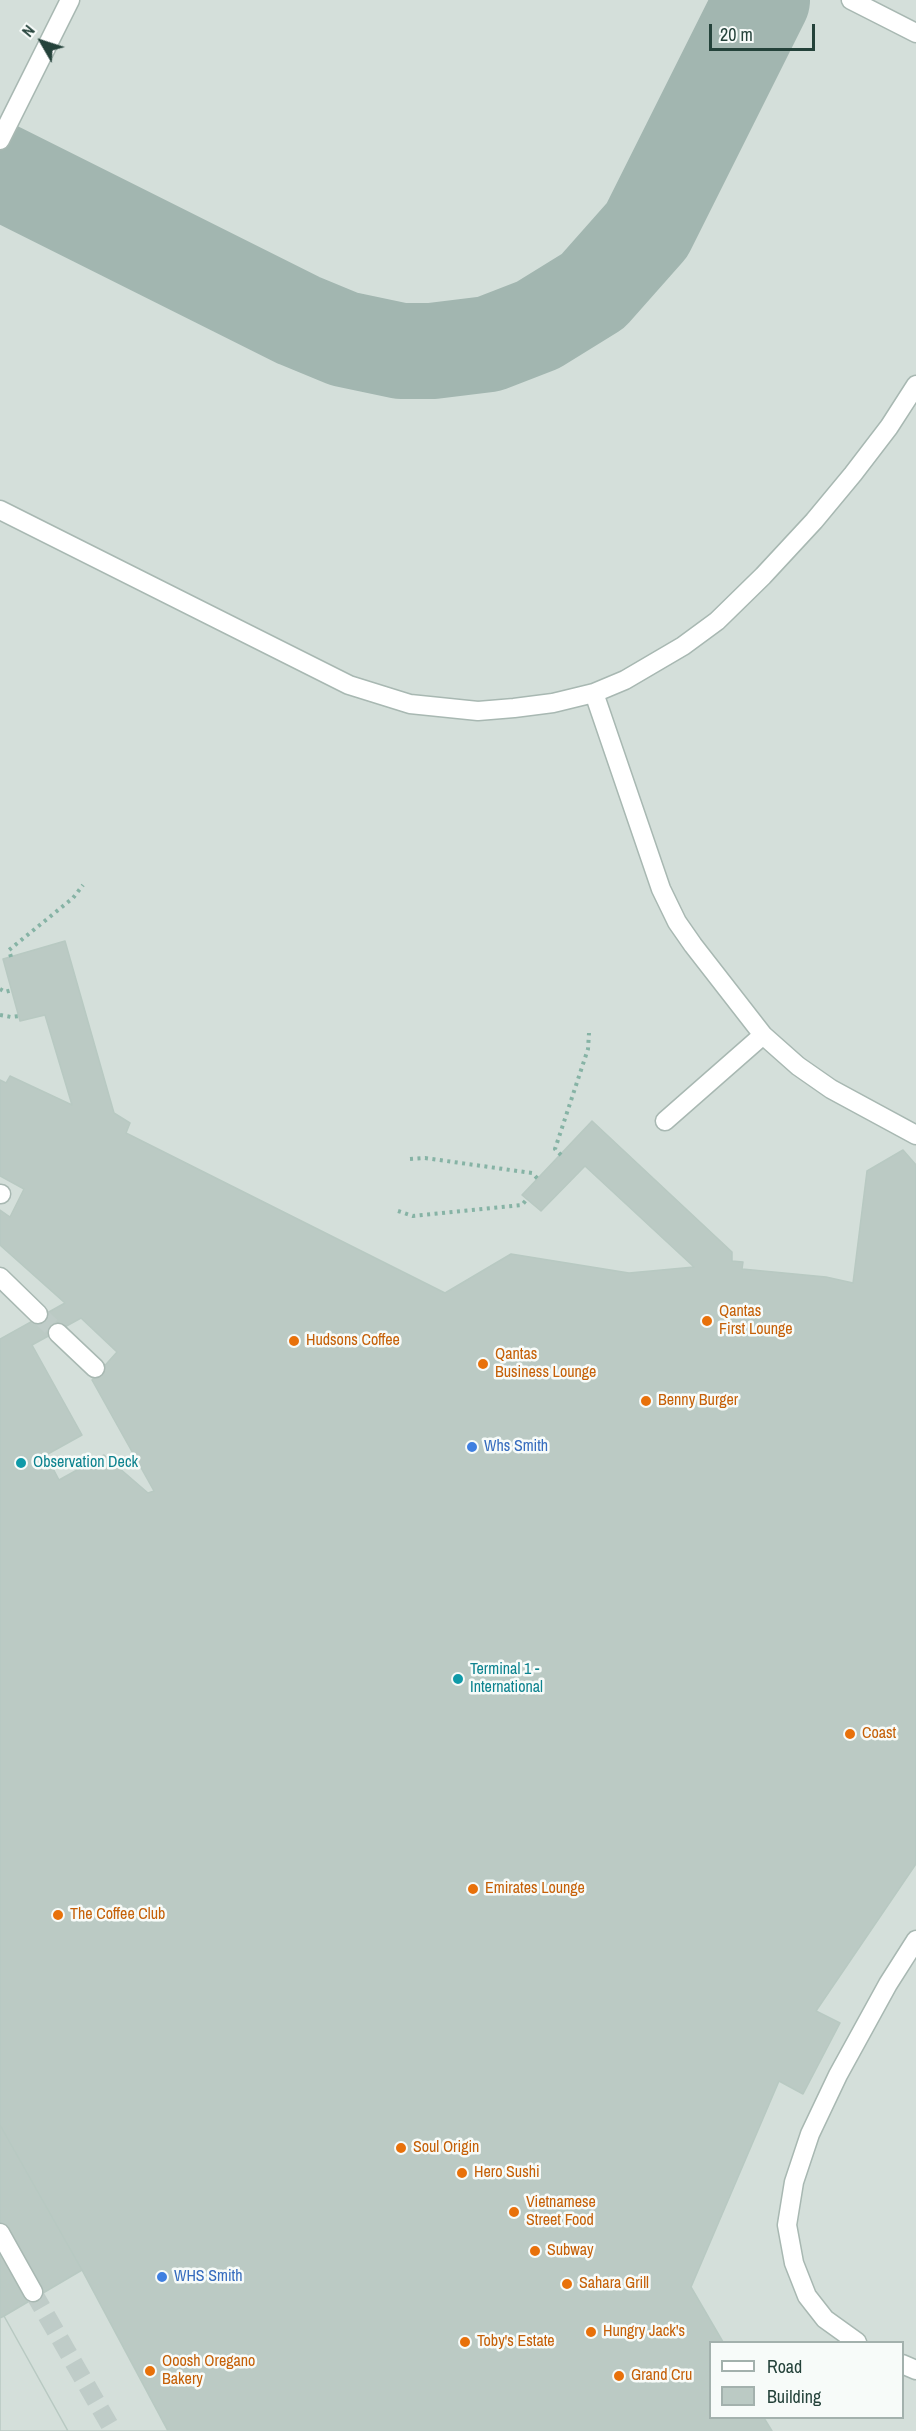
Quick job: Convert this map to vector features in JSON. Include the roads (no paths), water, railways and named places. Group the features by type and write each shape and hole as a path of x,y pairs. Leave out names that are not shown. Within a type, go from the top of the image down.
{"street":[{"path":"0,140 70,0"},
{"path":"851,0 916,33"},
{"path":"0,510 349,685 410,704 478,711 553,703 594,693 625,680 683,646 717,621 764,576 854,474 916,385"},
{"path":"594,693 662,889 677,922 730,996 763,1035 798,1066 831,1089 916,1135"},
{"path":"665,1121 763,1035"},
{"path":"0,1277 38,1314"},
{"path":"58,1333 95,1368"},
{"path":"854,2341 825,2319 807,2296 794,2263 787,2224 794,2181 810,2134 838,2075 888,1984 916,1940"},
{"path":"0,2233 33,2292"}],"tunnel":[{"path":"38,1314 58,1333"},
{"path":"33,2292 113,2431"}],"place":[{"name":"Qantas First Lounge","path":"707,1321"},
{"name":"Hudsons Coffee","path":"294,1341"},
{"name":"Qantas Business Lounge","path":"483,1364"},
{"name":"Benny Burger","path":"646,1401"},
{"name":"Whs Smith","path":"472,1447"},
{"name":"Observation Deck","path":"21,1463"},
{"name":"Terminal 1 - International","path":"458,1679"},
{"name":"Coast","path":"850,1734"},
{"name":"Emirates Lounge","path":"473,1889"},
{"name":"The Coffee Club","path":"58,1915"},
{"name":"Soul Origin","path":"401,2148"},
{"name":"Hero Sushi","path":"462,2173"},
{"name":"Vietnamese Street Food","path":"514,2212"},
{"name":"Subway","path":"535,2251"},
{"name":"WHS Smith","path":"162,2277"},
{"name":"Sahara Grill","path":"567,2284"},
{"name":"Hungry Jack's","path":"591,2332"},
{"name":"Toby's Estate","path":"465,2342"},
{"name":"Ooosh Oregano Bakery","path":"150,2371"},
{"name":"Grand Cru","path":"619,2376"}]}
